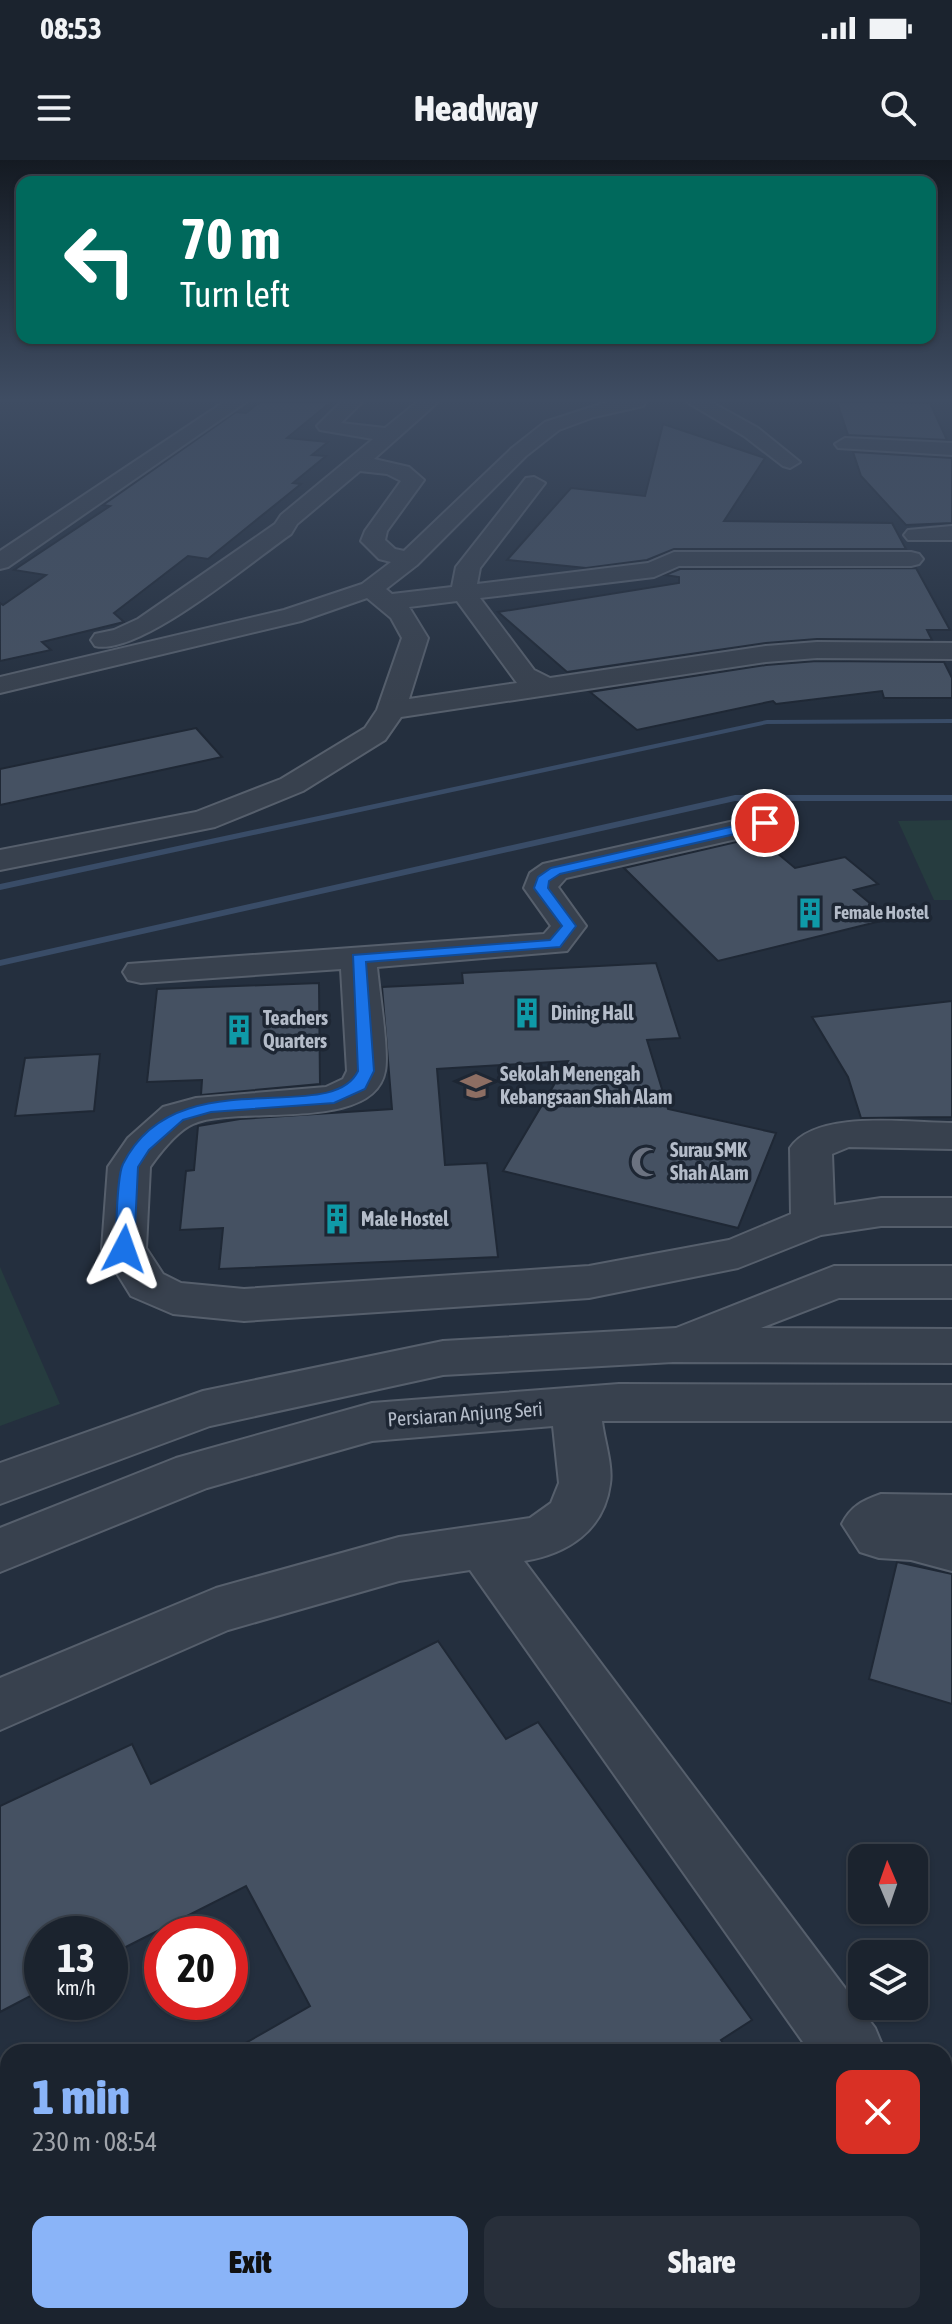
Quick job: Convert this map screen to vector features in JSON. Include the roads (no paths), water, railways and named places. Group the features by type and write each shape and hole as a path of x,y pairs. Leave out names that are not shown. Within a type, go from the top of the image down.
{"street":[{"path":"0,562 87,503"},
{"path":"0,664 122,636 147,624 283,529 309,503"},
{"path":"396,503 376,531 373,541 387,554 409,560"},
{"path":"379,595 409,560 467,503"},
{"path":"518,503 468,567 463,592 524,676 546,687"},
{"path":"0,685 379,595 463,592 654,570 674,559 914,547 952,533"},
{"path":"0,860 204,820 292,785 375,734 391,710 415,638 402,614 379,595"},
{"path":"391,710 766,654 817,650 952,651"},
{"path":"141,972 555,944 569,926 541,888 542,880 555,871 765,823"},
{"path":"358,958 366,1071 359,1086 334,1098 210,1107 177,1116 143,1147 129,1167 124,1249 147,1285 173,1298 244,1305 589,1282 738,1253 813,1222 881,1212 952,1212"},
{"path":"813,1222 811,1148 843,1134 952,1136"},
{"path":"673,1345 834,1282 952,1282"},
{"path":"0,1484 203,1409 443,1358 673,1345 952,1346"},
{"name":"Persiaran Anjung Seri","path":"0,1551 194,1472 372,1422 619,1402 952,1403"},
{"path":"0,1705 216,1611 399,1559 543,1537 572,1516 585,1483 575,1406"},
{"path":"952,1516 881,1515 868,1524 879,1537 911,1539 952,1550"},
{"path":"484,1548 845,2044"}],"waterway":[{"path":"0,887 767,722 952,721"},
{"path":"0,963 735,798 952,798"}],"place":[{"name":"Female Hostel","path":"810,913"},
{"name":"Dining Hall","path":"527,1013"},
{"name":"Teachers Quarters","path":"239,1030"},
{"name":"Sekolah Menengah Kebangsaan Shah Alam","path":"476,1086"},
{"name":"Surau SMK Shah Alam","path":"646,1162"},
{"name":"Male Hostel","path":"337,1219"}]}
